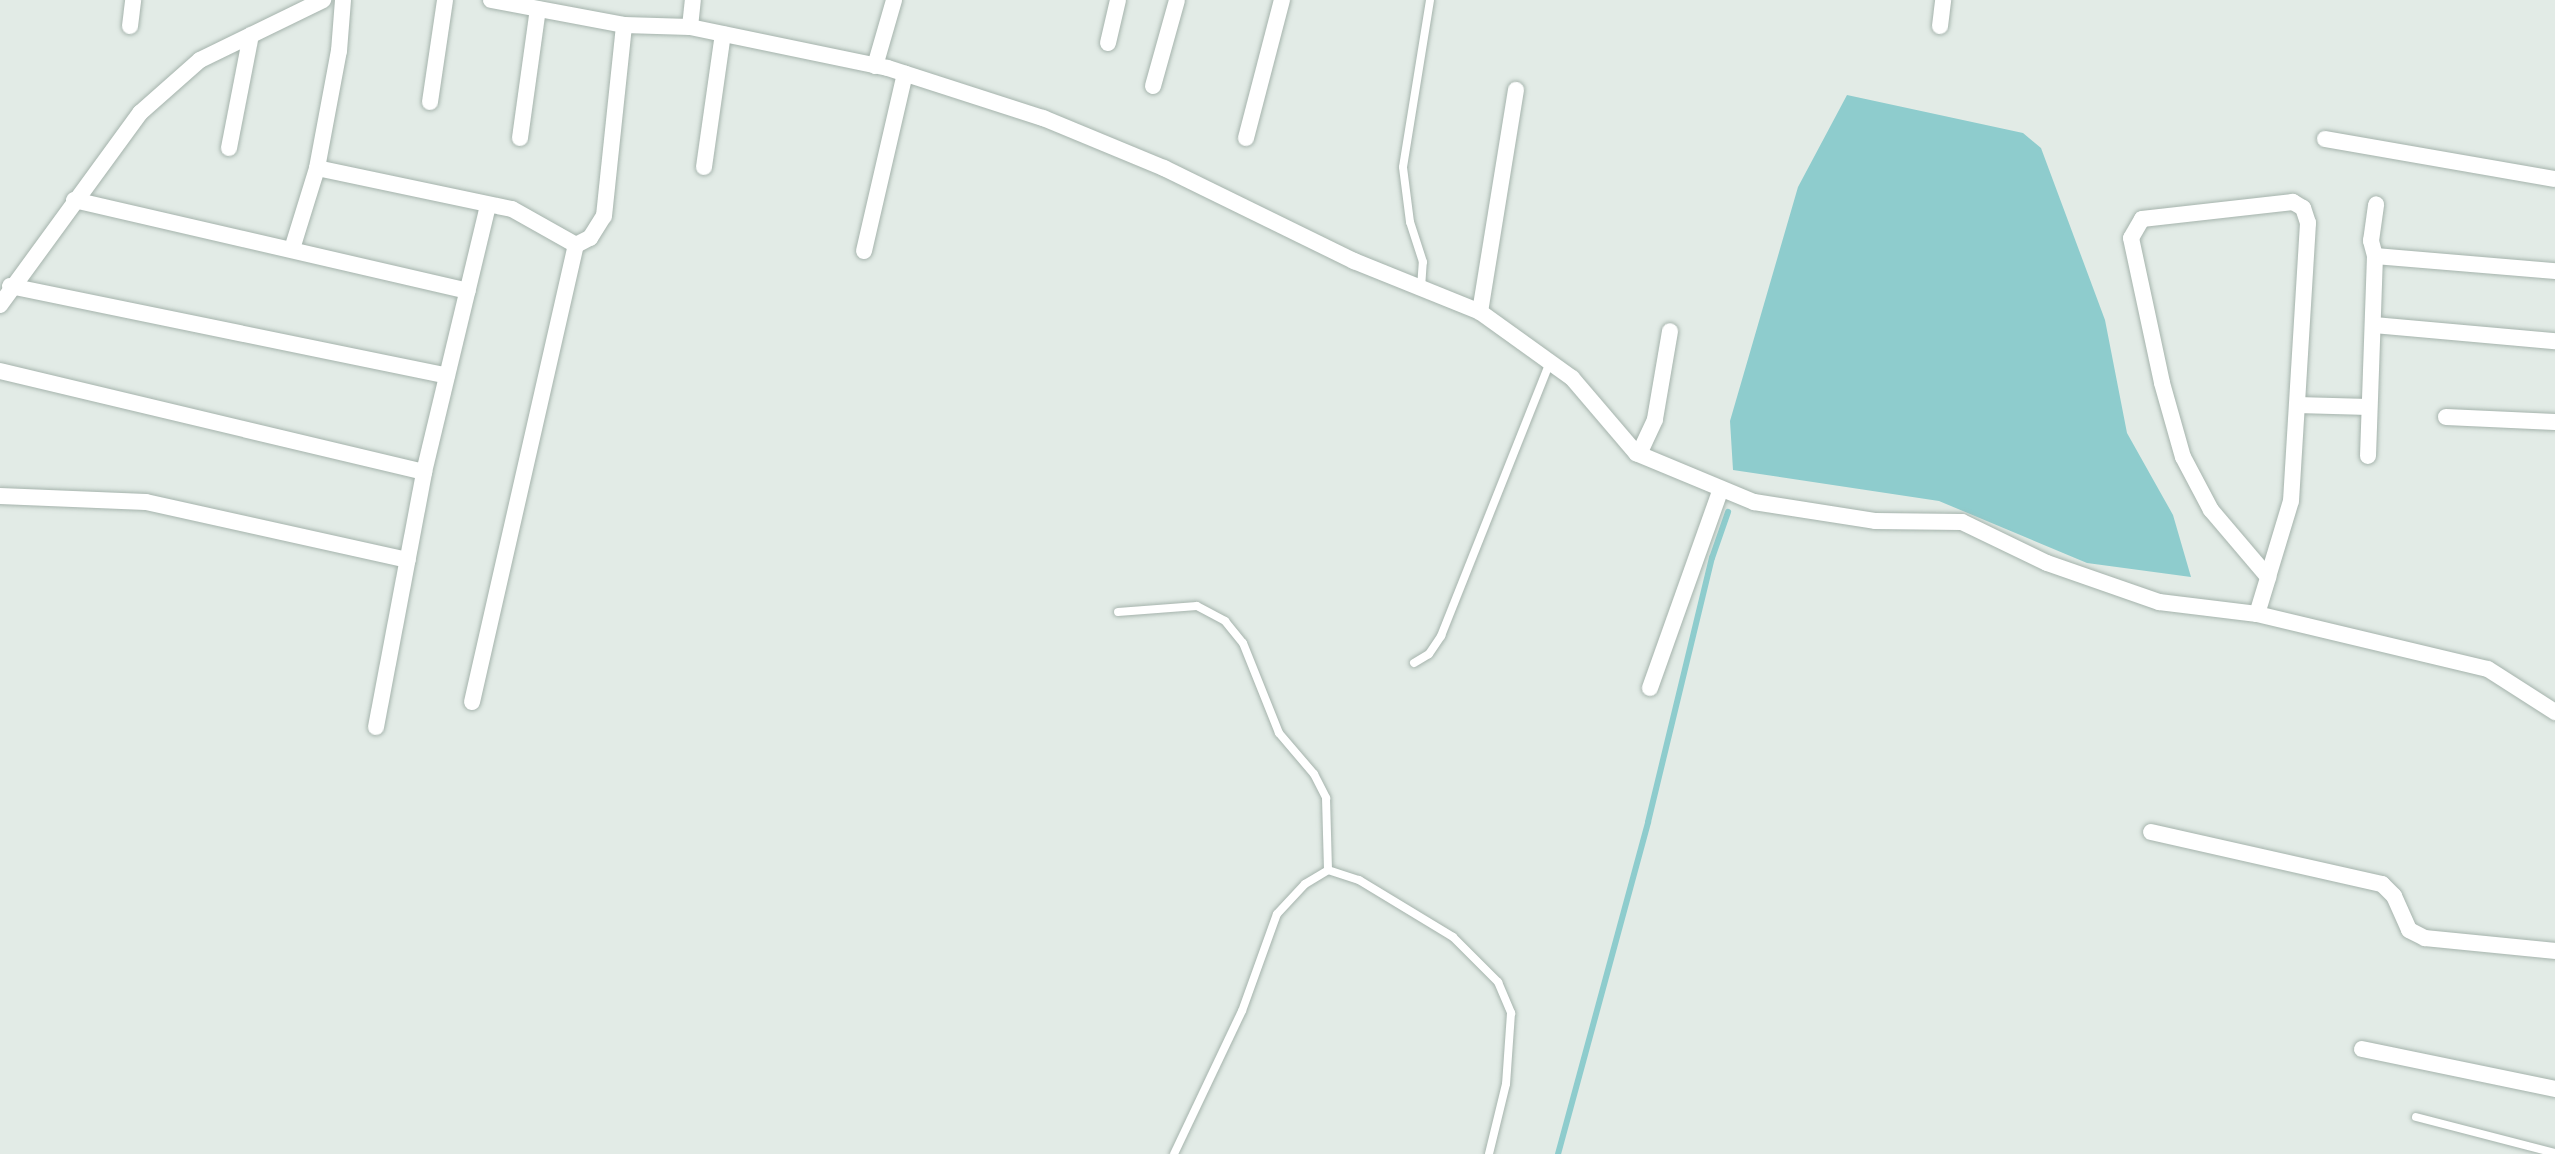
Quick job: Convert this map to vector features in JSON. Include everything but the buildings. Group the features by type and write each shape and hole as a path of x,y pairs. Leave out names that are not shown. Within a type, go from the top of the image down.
{"street":[{"path":"130,26 133,0"},
{"path":"0,304 10,286 141,113 200,60 323,0"},
{"path":"292,249 317,168 344,0"},
{"path":"430,102 445,0"},
{"path":"491,0 624,25 691,27 875,66 1043,118 1164,168 1421,288 1480,312 1572,379 1639,454 1754,502 1875,521 1962,522 2047,563 2159,601 2258,614 2488,669 2555,712"},
{"path":"691,27 693,0"},
{"path":"875,66 894,0"},
{"path":"1108,43 1118,0"},
{"path":"1153,86 1177,0"},
{"path":"1246,138 1282,0"},
{"path":"1940,26 1943,0"},
{"path":"520,138 538,9"},
{"path":"472,702 576,245 590,237 604,216 624,25"},
{"path":"704,167 723,34"},
{"path":"229,148 251,35"},
{"path":"864,251 905,74"},
{"path":"1480,312 1516,90"},
{"path":"2325,139 2555,180"},
{"path":"317,168 526,213 576,245"},
{"path":"74,200 468,291"},
{"path":"2258,614 2269,577 2291,501 2308,239 2303,208 2279,202 2142,219 2131,238 2162,383 2183,457 2211,510 2269,577"},
{"path":"2368,456 2375,256 2371,241 2376,204"},
{"path":"376,727 424,472 488,206"},
{"path":"2375,256 2555,271"},
{"path":"10,286 447,376"},
{"path":"2374,325 2555,341"},
{"path":"1639,454 1654,419 1670,331"},
{"path":"0,370 424,472"},
{"path":"2297,405 2370,407"},
{"path":"2446,417 2555,422"},
{"path":"1650,688 1721,489"},
{"path":"0,496 146,502 408,561"},
{"path":"2151,832 2382,884 2394,896 2409,930 2425,938 2555,951"},
{"path":"2362,1049 2555,1089"}],"lane":[{"path":"1421,288 1423,262 1408,214 1403,167 1430,0"},
{"path":"1414,663 1429,654 1441,636 1549,364"},
{"path":"1118,612 1197,606 1225,621 1243,643 1279,733 1326,798 1328,870"},
{"path":"1174,1154 1242,1011 1277,914 1305,884 1328,870 1359,880 1453,937 1498,982 1511,1013 1506,1084 1489,1154"},
{"path":"2416,1117 2555,1153"}],"water":[{"path":"1847,95 2023,133 2041,148 2105,320 2127,433 2173,515 2191,577 2087,563 1939,501 1733,470 1730,421 1798,187"}],"waterway":[{"path":"1558,1154 1648,822 1712,558 1728,512"}]}
